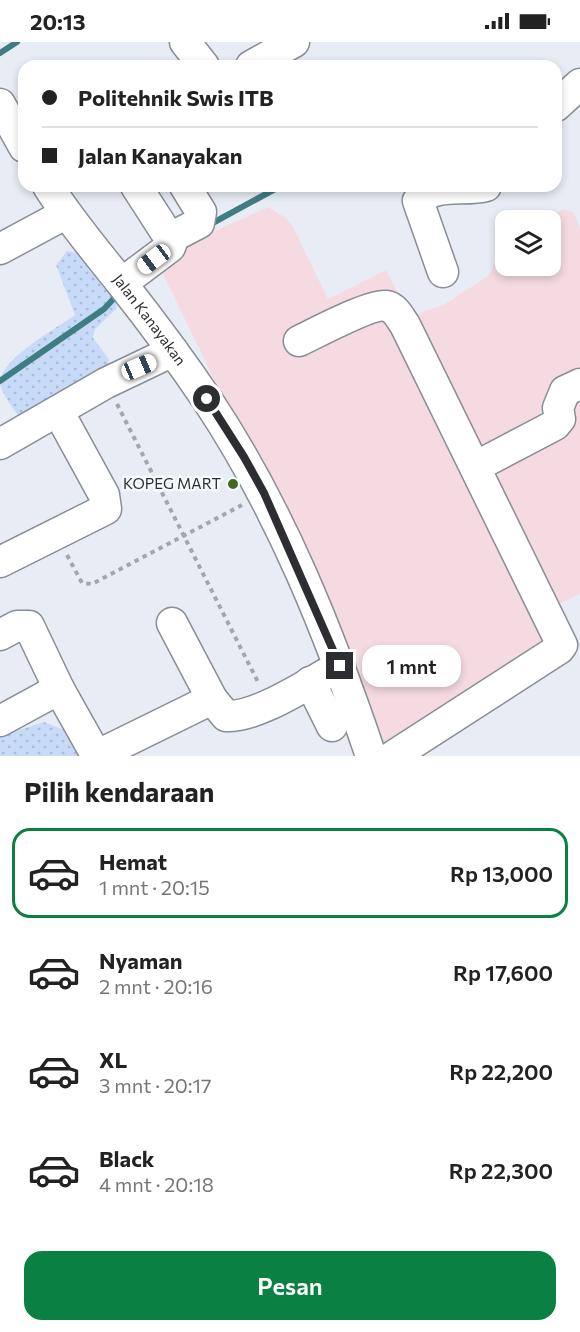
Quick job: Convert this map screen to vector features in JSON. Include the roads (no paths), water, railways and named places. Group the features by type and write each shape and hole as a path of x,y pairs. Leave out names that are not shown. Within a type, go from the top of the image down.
{"street":[{"path":"186,42 200,60"},
{"path":"265,60 294,42"},
{"path":"562,100 580,84"},
{"path":"0,104 18,136"},
{"name":"Jalan Kanayakan","path":"52,192 65,214 122,283 173,351 244,457 264,493 340,666 371,756"},
{"path":"140,192 165,231 174,236"},
{"path":"122,283 170,247 174,236 199,223 201,212 188,192"},
{"path":"434,192 418,201 443,272"},
{"path":"0,249 65,214"},
{"path":"298,341 367,310 385,306 393,309 405,325 562,645 393,756"},
{"path":"0,444 106,383 173,351"},
{"path":"475,467 555,425 560,419 559,402 565,392 580,384"},
{"path":"0,562 57,536 106,509 107,503 58,411"},
{"path":"172,623 212,699 226,716 235,716 269,703 340,666"},
{"path":"0,634 17,626 29,626 59,689 97,754 212,699"},
{"path":"310,682 332,726"},
{"path":"2,713 59,689"}],"waterway":[{"path":"0,53 17,42"},
{"path":"209,225 270,192"},
{"path":"0,381 104,309 120,292"}],"place":[{"name":"KOPEG MART","path":"233,484"}]}
